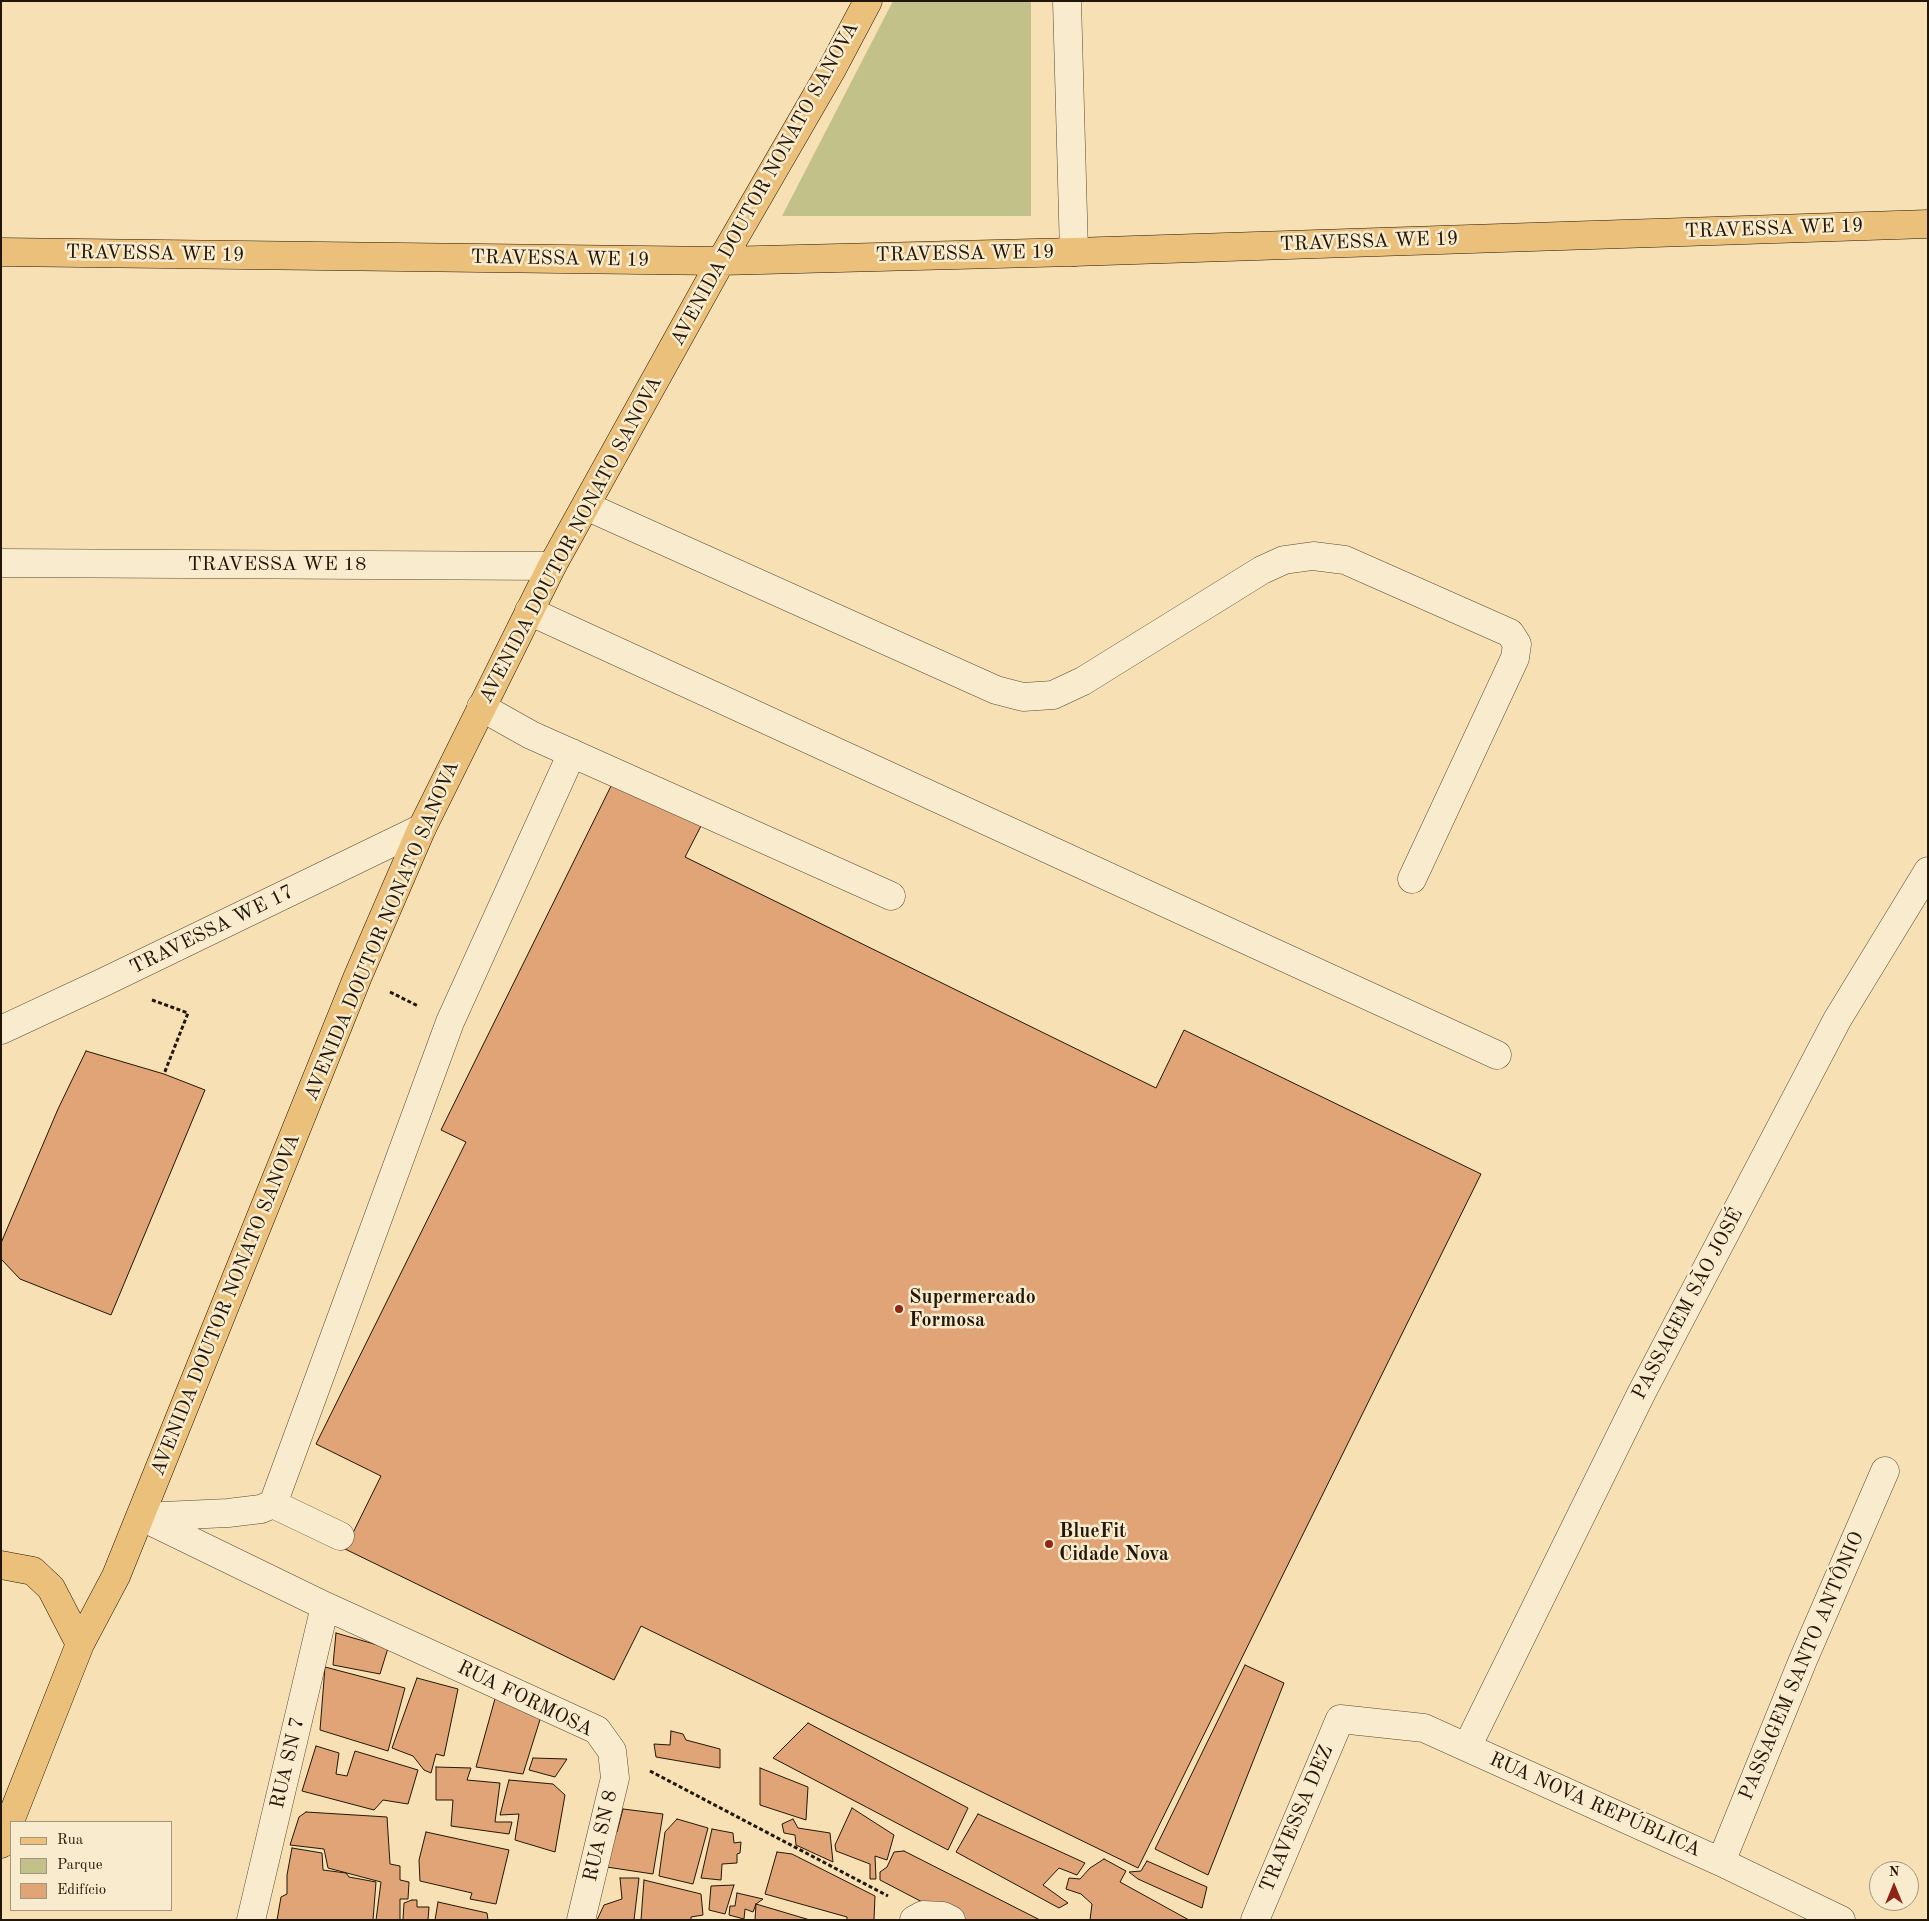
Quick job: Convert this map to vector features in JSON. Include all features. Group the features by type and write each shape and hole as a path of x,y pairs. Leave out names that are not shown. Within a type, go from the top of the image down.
{"main road":[{"name":"AVENIDA DOUTOR NONATO SANOVA","path":"10,1821 80,1644 116,1576 141,1517 358,976 422,828 552,566 721,260 832,69 868,1"},
{"name":"TRAVESSA WE 19","path":"1,252 721,260 1074,252 1928,224"},
{"path":"1,1565 33,1572 51,1588 80,1644"},
{"name":"AVENIDA DOUTOR NONATO SANOVA","path":"1,1844 10,1821"}],"street":[{"path":"1067,1 1074,252"},
{"path":"586,506 996,690 1023,697 1053,695 1083,681 1262,570 1284,560 1313,556 1345,560 1510,633 1517,644 1515,658 1412,879"},
{"name":"TRAVESSA WE 18","path":"1,563 552,566"},
{"path":"529,611 1497,1055"},
{"path":"481,707 531,735 891,896"},
{"path":"274,1504 450,1022 572,753"},
{"name":"TRAVESSA WE 17","path":"1,1030 422,828"},
{"name":"PASSAGEM SÃO JOSÉ","path":"1467,1746 1664,1348 1838,1020 1928,871"},
{"name":"PASSAGEM SANTO ANTÔNIO","path":"1721,1862 1803,1660 1885,1471"},
{"path":"141,1517 228,1513 261,1509 274,1504 340,1536"},
{"name":"RUA FORMOSA","path":"141,1517 325,1606 597,1730 612,1752"},
{"name":"RUA SN 7","path":"252,1920 325,1606"},
{"name":"RUA NOVA REPÚBLICA","path":"1340,1719 1424,1728 1721,1862 1841,1920"},
{"name":"TRAVESSA DEZ","path":"1255,1920 1340,1719"},
{"name":"RUA SN 8","path":"581,1920 615,1778 612,1752"},
{"path":"919,1917 943,1916 951,1920"}],"path":[{"path":"104,982 188,1013 164,1074"},
{"name":"RUA FORMOSA","path":"612,1752 919,1917"}],"green space":[{"path":"893,1 1031,1 1031,216 782,216"}],"building":[{"name":"Supermercado Formosa","path":"613,782 701,826 685,857 1156,1088 1184,1030 1481,1174 1138,1868 641,1626 614,1680 345,1549 381,1476 316,1444 466,1142 441,1130"},
{"path":"86,1051 164,1074 205,1090 111,1315 20,1279 1,1259 1,1243 58,1109"},
{"path":"336,1633 388,1648 380,1674 333,1665"},
{"path":"1245,1665 1284,1683 1208,1875 1155,1849"},
{"path":"325,1667 405,1688 388,1751 320,1730"},
{"path":"417,1678 458,1689 444,1756 436,1754 431,1773 424,1770 413,1756 392,1748"},
{"path":"498,1688 543,1710 523,1774 476,1767"},
{"path":"808,1723 968,1808 948,1850 773,1758"},
{"path":"671,1731 683,1734 686,1740 720,1749 720,1768 656,1757 654,1744 670,1745"},
{"path":"316,1746 339,1753 336,1774 347,1776 355,1751 418,1770 408,1804 383,1800 374,1810 302,1791"},
{"path":"533,1758 567,1759 555,1777 529,1770"},
{"path":"436,1767 471,1768 467,1780 500,1783 495,1822 512,1822 509,1834 451,1826 453,1800 436,1800"},
{"path":"760,1768 808,1787 806,1820 760,1805"},
{"path":"509,1780 553,1784 565,1795 555,1852 515,1840 519,1814 500,1815"},
{"path":"852,1808 894,1835 887,1860 875,1856 876,1879 870,1879 870,1864 836,1851 835,1845"},
{"path":"623,1809 663,1814 653,1874 600,1866 608,1835 617,1832"},
{"path":"306,1812 387,1817 390,1864 400,1866 400,1880 409,1882 408,1899 400,1899 400,1920 376,1920 381,1882 328,1868 324,1849 290,1845 299,1817"},
{"path":"978,1814 1085,1863 1077,1875 1059,1868 1043,1885 1068,1903 1059,1908 956,1852"},
{"path":"677,1819 708,1828 693,1884 659,1876 665,1832"},
{"path":"793,1819 798,1828 830,1833 833,1862 796,1845 795,1835 784,1833 782,1824"},
{"path":"712,1829 733,1833 734,1843 741,1842 740,1853 737,1854 737,1863 722,1864 721,1880 701,1878"},
{"path":"426,1832 509,1850 496,1904 470,1899 472,1893 420,1881 419,1860"},
{"path":"292,1848 322,1853 323,1870 346,1873 349,1877 376,1882 373,1920 277,1920 281,1897 287,1894 287,1875"},
{"path":"904,1851 1040,1920 962,1920 880,1880 880,1872 887,1867 894,1852"},
{"path":"777,1852 792,1854 875,1896 874,1920 847,1920 847,1917 765,1894"},
{"path":"1104,1859 1126,1871 1120,1882 1189,1920 1090,1920 1092,1904 1081,1894 1066,1889 1069,1878 1080,1879 1090,1868"},
{"path":"1147,1861 1207,1887 1202,1908 1138,1879 1129,1872 1141,1871"},
{"path":"620,1878 639,1878 634,1920 597,1920 604,1905 622,1899"},
{"path":"644,1880 701,1894 703,1915 691,1917 691,1920 641,1920"},
{"path":"734,1885 725,1914 709,1910 711,1886"},
{"path":"737,1893 763,1899 756,1904 753,1912 745,1909 744,1919 729,1915 730,1906 735,1906"},
{"path":"417,1900 417,1907 429,1907 428,1920 403,1920 404,1903"},
{"path":"438,1902 487,1913 488,1920 435,1920"},
{"path":"756,1904 810,1920 755,1920"}],"place":[{"name":"Supermercado Formosa","path":"899,1309"},
{"name":"BlueFit Cidade Nova","path":"1049,1544"}]}
